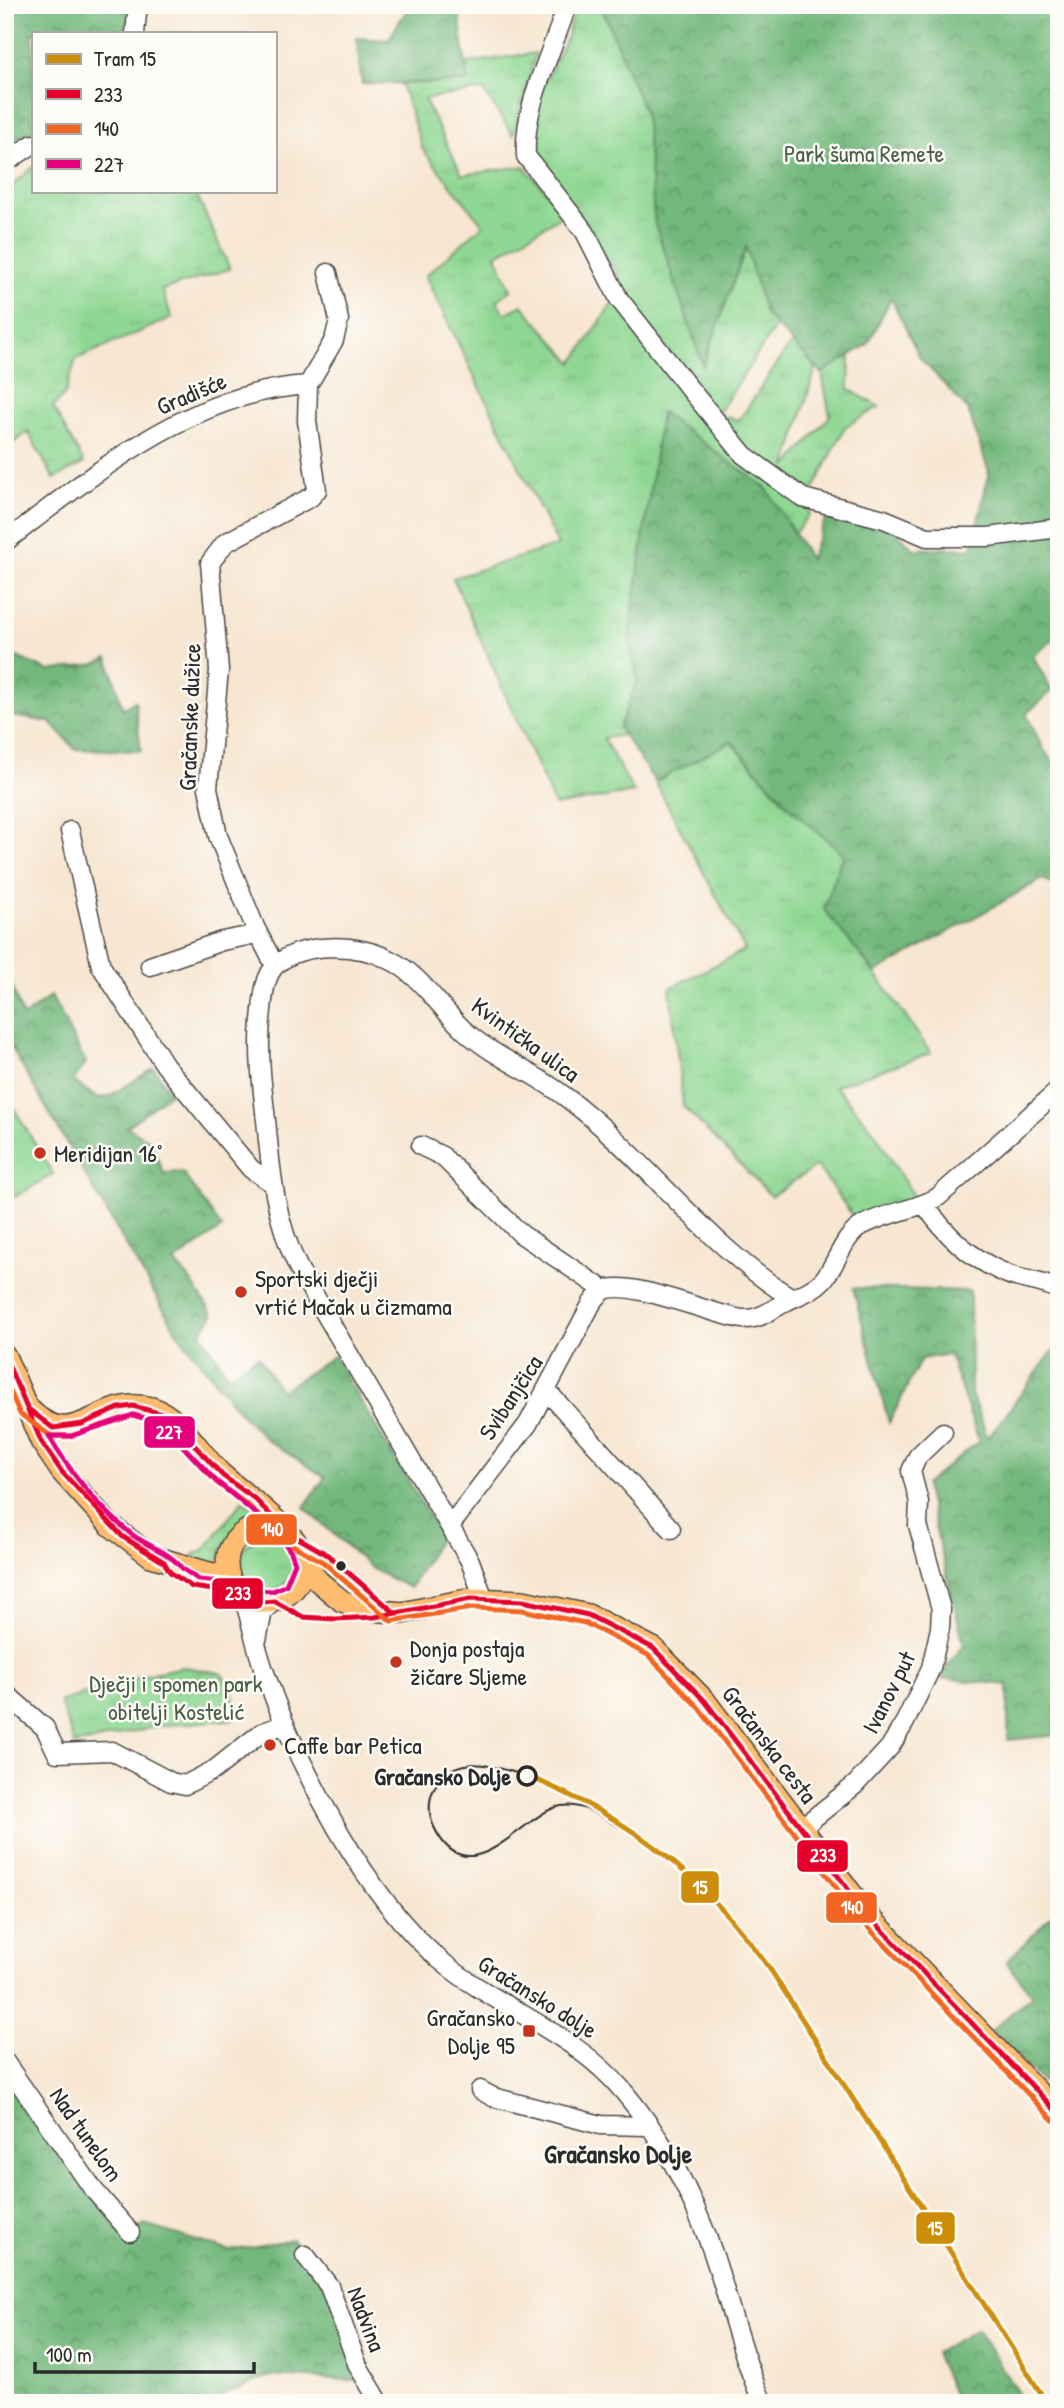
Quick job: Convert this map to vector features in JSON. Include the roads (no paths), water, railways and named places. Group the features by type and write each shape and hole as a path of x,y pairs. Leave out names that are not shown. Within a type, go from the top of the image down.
{"main road":[{"path":"5,1356 27,1408 54,1461 103,1517 135,1546 164,1562 236,1586 253,1600 279,1599 296,1587 304,1562 299,1545 255,1499 223,1476 176,1424 153,1408 113,1408 62,1429 46,1425 27,1408"},
{"path":"54,1461 54,1445 72,1427"},
{"path":"236,1586 229,1554 240,1535 265,1526 285,1531"},
{"name":"Gračanska cesta","path":"304,1562 318,1581 342,1601"},
{"name":"Gračanska cesta","path":"279,1599 314,1596 342,1601 363,1609 395,1613 484,1599 573,1610 653,1648 705,1701 867,1914 1059,2114"}],"street":[{"path":"135,32 138,5"},
{"path":"567,5 532,100 526,156 585,232 618,299 744,454 813,503 884,519 927,537 988,537 1059,528"},
{"path":"5,163 32,145"},
{"path":"309,384 334,340 339,320 328,273"},
{"name":"Gradišće","path":"5,542 124,454 173,425 226,401 309,384"},
{"name":"Gračanske dužice","path":"275,966 258,934 218,836 208,788 219,670 210,563 225,543 311,497 317,490 307,421 309,384"},
{"path":"69,831 102,966 165,1065 256,1174 272,1183"},
{"path":"150,966 222,941 258,934"},
{"name":"Kvintička ulica","path":"275,966 291,956 331,949 372,952 391,960 421,983 466,1032 568,1098 723,1247 760,1279 792,1298"},
{"path":"275,966 264,992 258,1050 272,1183 283,1234 299,1269 470,1561 484,1599"},
{"path":"421,1146 442,1156 521,1234 595,1281 604,1290 618,1289 676,1299 744,1319 766,1314 792,1298 808,1293 824,1279 847,1240 861,1226 925,1205 975,1167 1059,1090"},
{"path":"925,1205 948,1236 971,1255 1007,1274 1059,1290"},
{"name":"Svibanjčica","path":"450,1526 528,1424 592,1303 604,1290"},
{"path":"547,1391 671,1529"},
{"name":"Ivanov put","path":"800,1829 855,1785 890,1746 905,1722 931,1668 940,1628 941,1609 918,1525 919,1502 911,1471 918,1456 943,1432"},
{"name":"Gračansko dolje","path":"236,1586 303,1769 373,1883 405,1924 440,1960 470,1982 593,2059 625,2092 648,2126 690,2195 713,2253 741,2349 763,2403"},
{"name":"Gračansko dolje","path":"257,1647 259,1622 263,1611 279,1599"},
{"path":"5,1693 45,1728 57,1752 112,1751 171,1782 185,1785 208,1774 261,1733 285,1724"},
{"name":"Nad tunelom","path":"5,2062 93,2189 130,2231"},
{"path":"480,2090 493,2097 601,2125 648,2126"},
{"name":"Nadvina","path":"305,2255 328,2287 358,2366 380,2403"}],"tram line":[{"path":"527,1776 475,1764 462,1765 441,1778 431,1795 430,1814 434,1827 448,1848 464,1856 480,1854 497,1846 547,1811 569,1805 585,1809 620,1828"},
{"name":"15","path":"527,1776 566,1793 634,1832 693,1880 746,1938 772,1972 1047,2403"}],"place":[{"name":"Meridijan 16°","path":"40,1153"},
{"name":"Sportski dječji vrtić Mačak u čizmama","path":"241,1292"},
{"name":"Donja postaja žičare Sljeme","path":"396,1662"},
{"name":"Caffe bar Petica","path":"270,1745"},
{"name":"Gračansko Dolje","path":"527,1776"},
{"name":"Gračansko Dolje 95","path":"529,2031"}],"district":[{"name":"Gračansko Dolje","path":"618,2153"}],"park label":[{"name":"Park šuma Remete","path":"864,153"},
{"name":"Dječji i spomen park obitelji Kostelić","path":"176,1697"}]}
